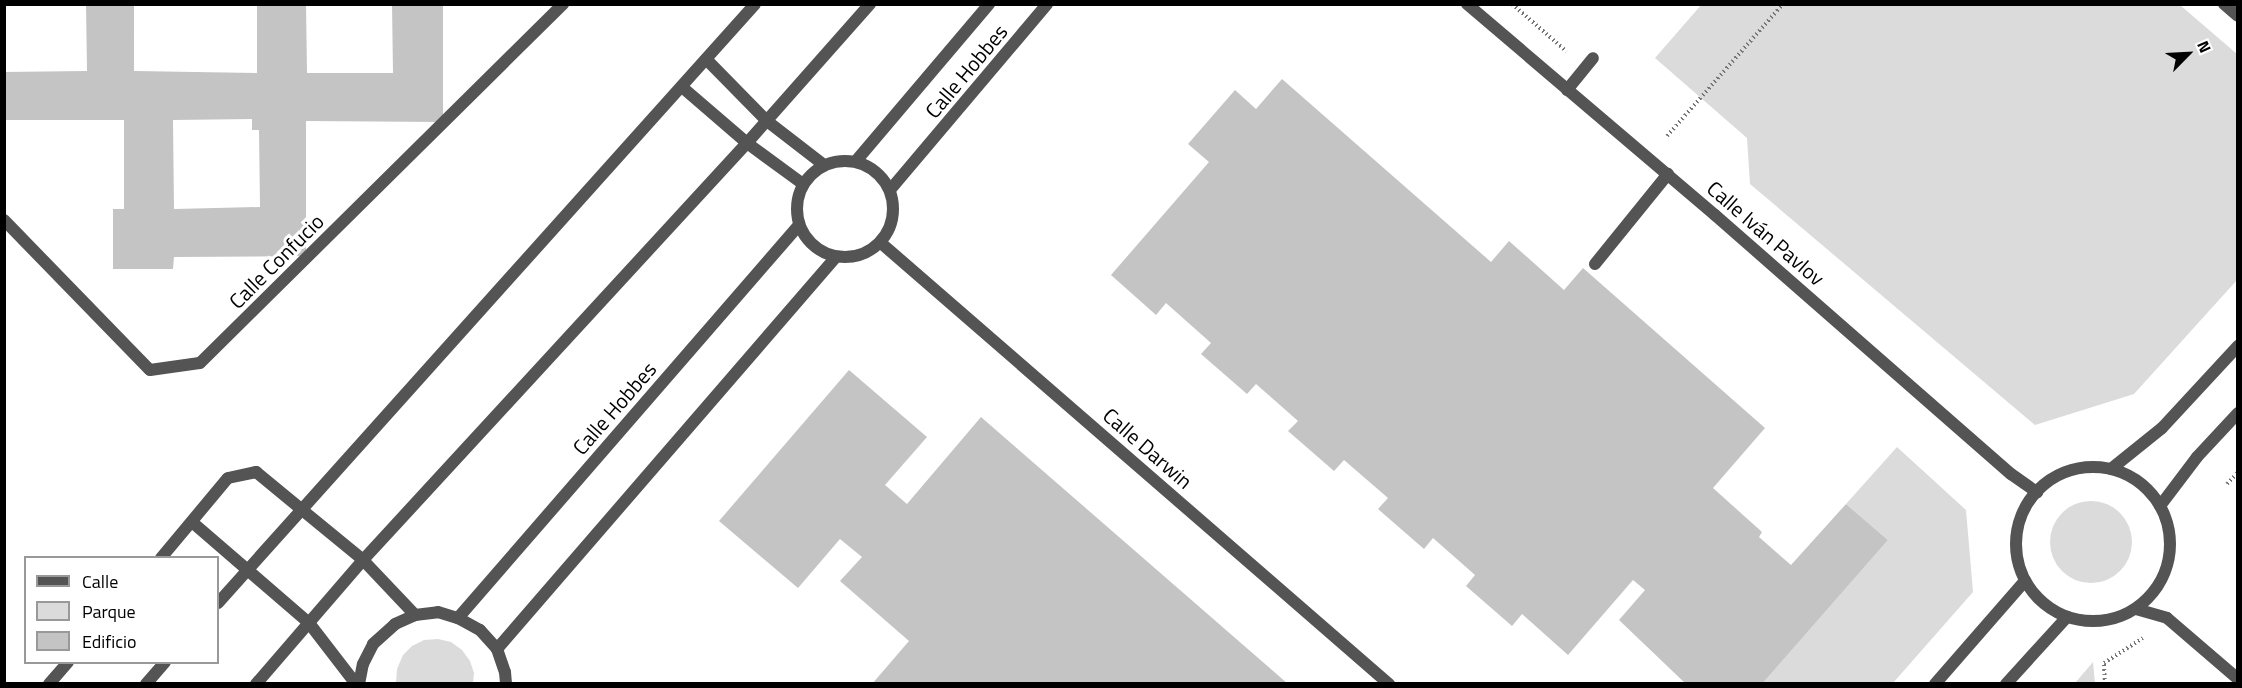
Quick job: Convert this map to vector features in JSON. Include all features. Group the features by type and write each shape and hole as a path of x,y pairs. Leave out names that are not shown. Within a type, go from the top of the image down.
{"street":[{"name":"Calle Confucio","path":"4,220 150,370 200,363 563,4"},
{"path":"219,602 300,508 755,4"},
{"path":"256,684 363,560 747,144 870,4"},
{"name":"Calle Hobbes","path":"856,161 989,4"},
{"name":"Calle Hobbes","path":"890,190 1047,4"},
{"name":"Calle Iván Pavlov","path":"1467,4 1668,174 2011,474 2037,492"},
{"path":"2224,4 2238,16"},
{"path":"1567,90 1593,57"},
{"path":"706,59 767,121 824,165"},
{"path":"682,87 747,144 803,184"},
{"path":"839,161 856,161 870,167 882,177 890,190 893,218 889,231 881,243 868,252 852,258 836,257 820,251 808,240 800,225 797,211 803,184 824,165 839,161"},
{"path":"1595,264 1668,174"},
{"name":"Calle Hobbes","path":"458,618 800,225"},
{"name":"Calle Darwin","path":"881,243 1389,684"},
{"path":"497,649 836,257"},
{"path":"2111,469 2162,428 2238,346"},
{"path":"2160,507 2197,457 2238,413"},
{"path":"2085,467 2111,469 2131,477 2147,489 2160,507 2169,528 2170,550 2165,572 2154,592 2136,609 2113,619 2090,622 2067,617 2050,609 2036,596 2025,581 2017,558 2017,532 2024,509 2037,492 2060,474 2085,467"},
{"path":"163,556 228,478 256,472 363,560 415,615"},
{"path":"192,522 309,623 358,684"},
{"path":"1935,684 2025,581"},
{"path":"2136,609 2167,618 2238,679"},
{"path":"358,684 363,664 373,644 395,624 415,615 438,612 458,618 480,630 497,649 506,672 506,684"},
{"path":"2006,684 2067,617"},
{"path":"49,684 67,664"},
{"path":"146,684 164,664"}],"path":[{"path":"1512,4 1571,55"},
{"path":"1667,136 1783,4"},
{"path":"2227,484 2238,472"},
{"path":"2105,684 2104,663 2143,637"}],"green space":[{"path":"1702,4 2180,5 2237,54 2237,280 2134,394 2035,425 1750,184 1747,138 1655,58"},
{"path":"1897,447 1966,510 1973,592 1893,683 1762,684 1888,540 1846,504"},
{"path":"2091,501 2107,504 2120,513 2129,526 2132,542 2129,558 2120,571 2107,580 2091,583 2075,580 2062,571 2053,558 2050,542 2053,526 2062,513 2075,504"},
{"path":"438,639 451,642 462,650 470,661 474,673 473,683 396,683 397,669 403,655 412,646 424,640"},
{"path":"2093,662 2095,683 2075,683"}],"building":[{"path":"86,4 134,4 134,71 257,73 257,4 306,4 307,73 393,73 392,4 443,4 443,122 306,121 306,256 174,257 173,269 113,269 113,209 124,209 124,120 4,120 4,72 87,71","holes":["252,119 252,130 259,130 260,207 174,209 173,120"]},
{"path":"1282,79 1491,262 1509,241 1564,290 1583,268 1765,428 1713,488 1762,532 1759,537 1791,565 1846,504 1888,540 1762,684 1686,684 1619,620 1645,590 1633,580 1568,655 1522,614 1512,626 1466,586 1475,575 1433,538 1424,549 1378,509 1388,498 1344,460 1334,471 1288,431 1298,421 1256,384 1247,394 1201,354 1211,343 1166,303 1156,315 1111,275 1209,162 1188,144 1235,90 1256,109"},
{"path":"849,370 927,437 885,485 907,504 981,417 1288,684 872,684 909,641 840,581 862,557 840,539 798,588 719,521"}]}
